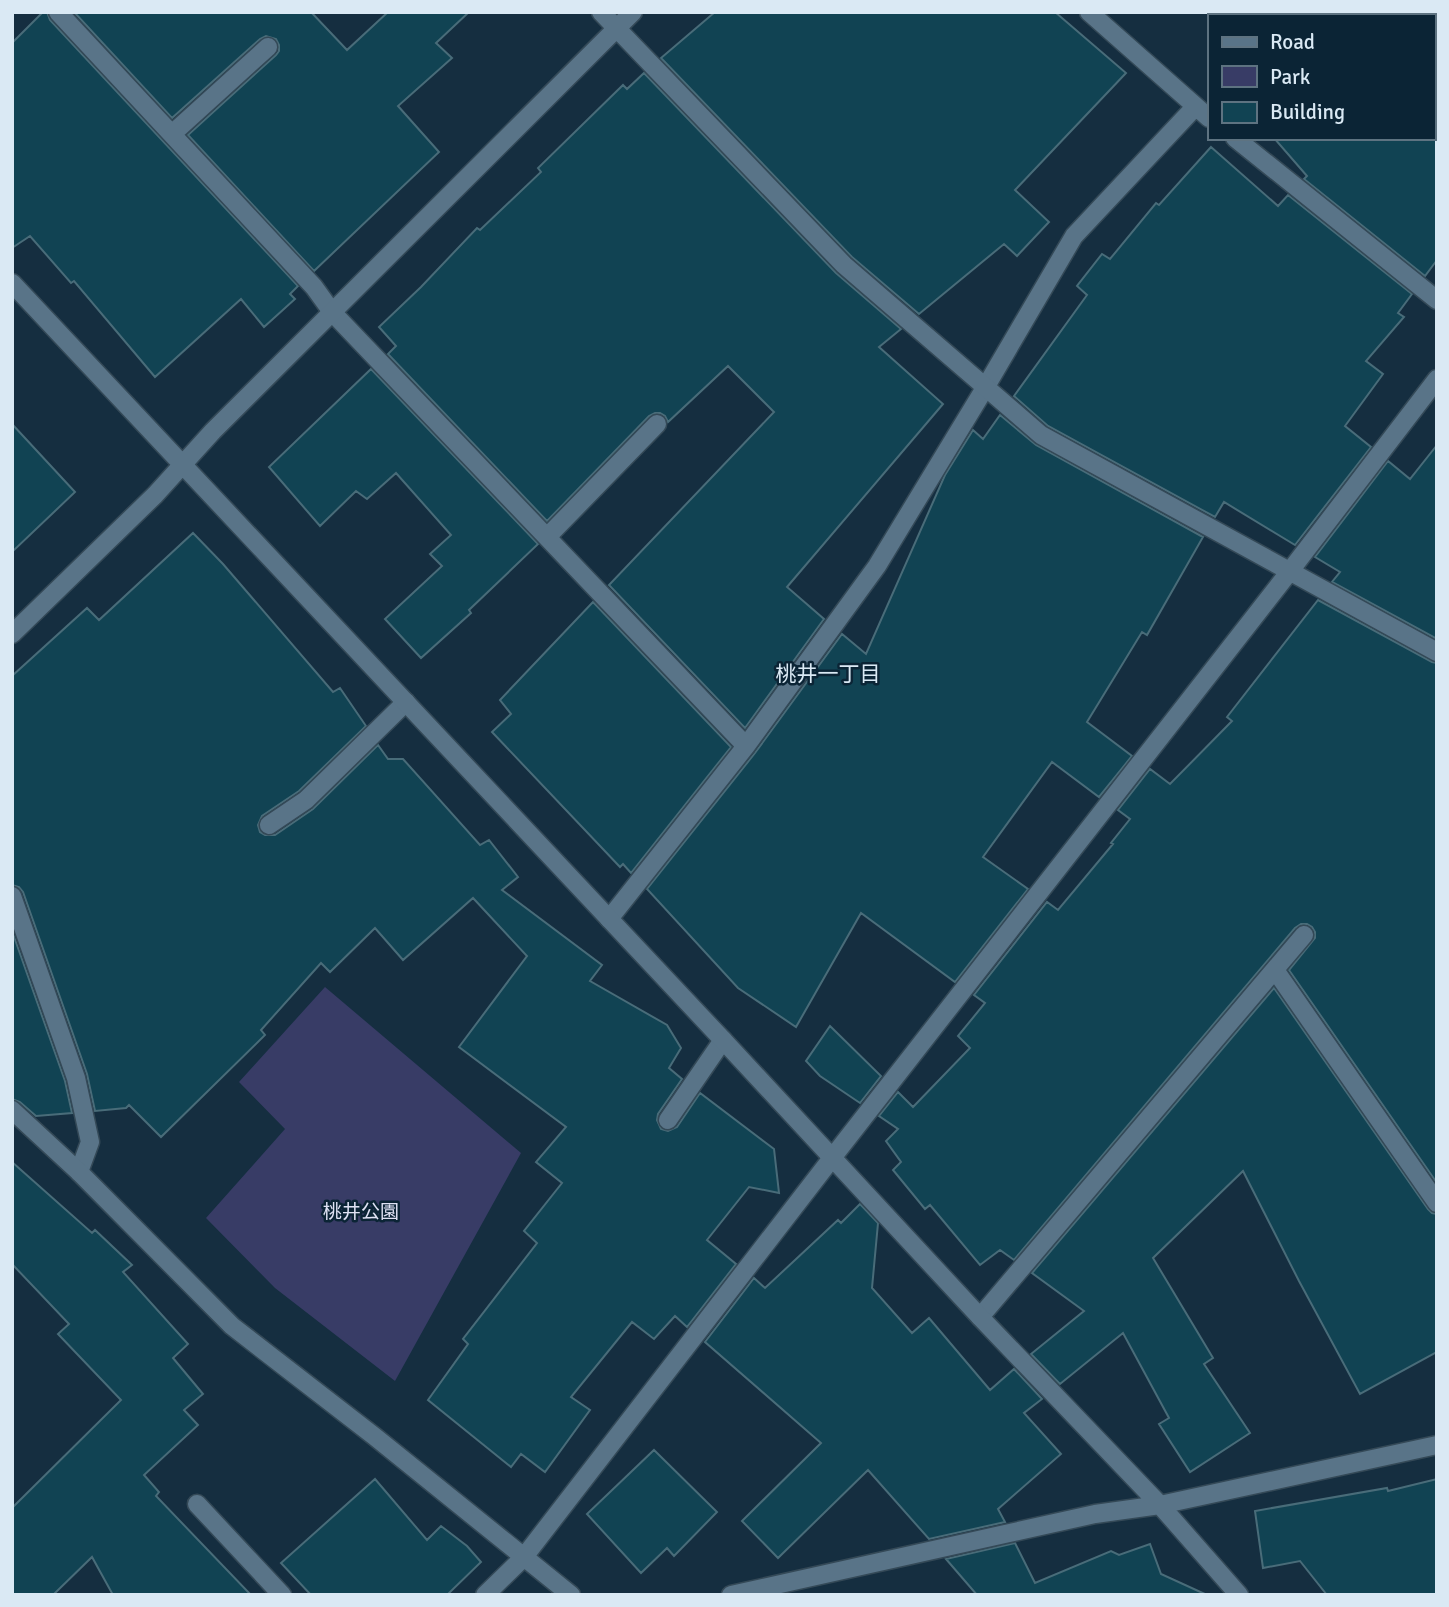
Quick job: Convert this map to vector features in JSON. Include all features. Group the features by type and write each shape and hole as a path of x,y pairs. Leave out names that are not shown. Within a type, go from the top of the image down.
{"street":[{"path":"58,12 314,287 332,312 746,746"},
{"path":"601,12 844,265 1041,435 1437,652"},
{"path":"12,634 184,465 213,431 633,12"},
{"path":"609,919 746,746 877,566 1074,236 1202,112 1089,12"},
{"path":"172,134 268,47"},
{"path":"1237,140 1437,300"},
{"path":"12,283 980,1317 1160,1505 1239,1595"},
{"path":"485,1595 524,1557 1437,379"},
{"path":"547,537 657,424"},
{"path":"269,825 306,800 406,702"},
{"path":"12,896 76,1078 90,1142 79,1172"},
{"path":"980,1317 1304,935"},
{"path":"1275,970 1437,1203"},
{"path":"668,1120 723,1040"},
{"path":"12,1110 79,1172 232,1326 363,1427 571,1595"},
{"path":"731,1595 1095,1514 1160,1505 1437,1444"},
{"path":"197,1504 282,1595"}],"green space":[{"name":"桃井公園","path":"325,987 521,1153 395,1381 275,1288 206,1218 285,1129 239,1082"}],"building":[{"path":"43,12 47,12 50,20 298,286 290,294 295,299 264,327 241,299 155,377 74,281 71,283 30,236 12,248 12,43"},
{"path":"74,12 311,12 347,50 388,12 469,12 436,43 452,58 398,106 439,152 314,271 188,135 276,55 279,45 276,39 266,36 260,39 172,118"},
{"path":"715,12 1055,12 1126,73 1015,190 1049,222 1017,256 1004,244 919,314 852,257 661,58"},
{"path":"644,73 836,273 901,329 879,347 943,404 787,587 824,619 745,728 609,585 774,412 728,366 668,422 660,413 649,416 547,521 388,354 396,346 379,327 477,228 480,230 541,172 538,168 623,85 627,89"},
{"path":"1437,138 1437,260 1425,276 1304,179 1307,176 1276,140"},
{"path":"1211,147 1278,206 1288,195 1412,294 1398,313 1404,317 1366,361 1383,374 1345,426 1371,447 1295,545 1224,502 1215,517 1048,426 1014,396 1087,295 1077,286 1102,254 1110,259 1156,203 1159,205"},
{"path":"371,369 538,544 469,610 471,613 421,658 385,619 442,566 430,554 451,535 396,473 367,499 356,491 320,526 269,467"},
{"path":"1000,415 1036,445 1203,537 1147,635 1142,632 1087,722 1132,756 1099,797 1052,762 983,857 1028,889 955,982 861,913 796,1027 738,988 647,889 755,753 842,634 866,654 945,475 973,430 983,439"},
{"path":"12,424 75,492 12,552"},
{"path":"1437,445 1437,639 1332,582 1340,572 1315,557 1388,461 1410,479"},
{"path":"193,533 333,692 340,688 366,726 299,791 262,816 258,825 260,832 275,835 313,809 378,745 388,759 403,759 480,845 489,840 518,877 502,890 602,965 590,981 667,1025 681,1048 669,1068 682,1079 658,1114 657,1120 661,1129 668,1131 677,1127 700,1093 774,1149 779,1193 749,1187 707,1240 736,1264 687,1327 675,1316 654,1339 632,1322 571,1397 590,1410 545,1472 521,1454 511,1467 428,1400 468,1344 463,1339 537,1243 524,1231 562,1183 536,1162 566,1127 459,1047 527,956 473,898 403,960 375,928 330,972 321,963 261,1030 265,1035 161,1137 129,1105 126,1108 95,1111 87,1074 23,892 12,885 12,676 87,608 99,620"},
{"path":"1318,600 1437,663 1437,1183 1289,970 1315,938 1312,927 1301,924 1014,1260 1000,1250 980,1265 930,1205 925,1209 893,1170 901,1162 886,1141 898,1129 879,1116 898,1092 913,1107 970,1048 958,1036 985,1003 974,995 1047,902 1058,910 1113,844 1111,843 1130,819 1118,810 1150,769 1170,784 1232,721 1227,717"},
{"path":"593,602 731,747 631,873 623,864 620,867 492,732 511,714 500,700"},
{"path":"12,931 65,1081 72,1113 36,1116 20,1102 12,1099"},
{"path":"1274,988 1428,1209 1437,1214 1437,1352 1360,1394 1243,1171 1153,1258 1213,1358 1204,1364 1250,1433 1190,1472 1159,1424 1169,1418 1123,1333 1060,1384 1031,1354 1084,1311 1032,1273"},
{"path":"830,1026 881,1076 860,1103 820,1076 806,1061"},
{"path":"12,1162 92,1233 95,1230 132,1265 123,1272 188,1344 173,1358 203,1394 184,1410 198,1425 144,1475 159,1492 156,1496 251,1595 113,1595 92,1557 53,1595 12,1595 12,1508 121,1400 58,1334 69,1324 12,1264"},
{"path":"860,1204 878,1223 872,1288 912,1333 929,1318 990,1390 1014,1369 1042,1399 1024,1413 1061,1454 998,1509 1005,1522 929,1539 868,1470 778,1558 742,1521 821,1443 705,1342 754,1278 765,1288 838,1220 841,1223"},
{"path":"654,1450 717,1512 674,1556 667,1548 641,1573 587,1514"},
{"path":"375,1479 427,1540 441,1526 467,1546 481,1562 447,1595 311,1595 281,1563"},
{"path":"1437,1479 1437,1595 1327,1595 1300,1561 1263,1568 1255,1511 1387,1488 1388,1491"},
{"path":"1015,1543 1035,1583 1111,1551 1119,1555 1150,1544 1161,1574 1207,1595 977,1595 946,1559"}],"district":[{"name":"桃井一丁目","path":"828,674"}]}
